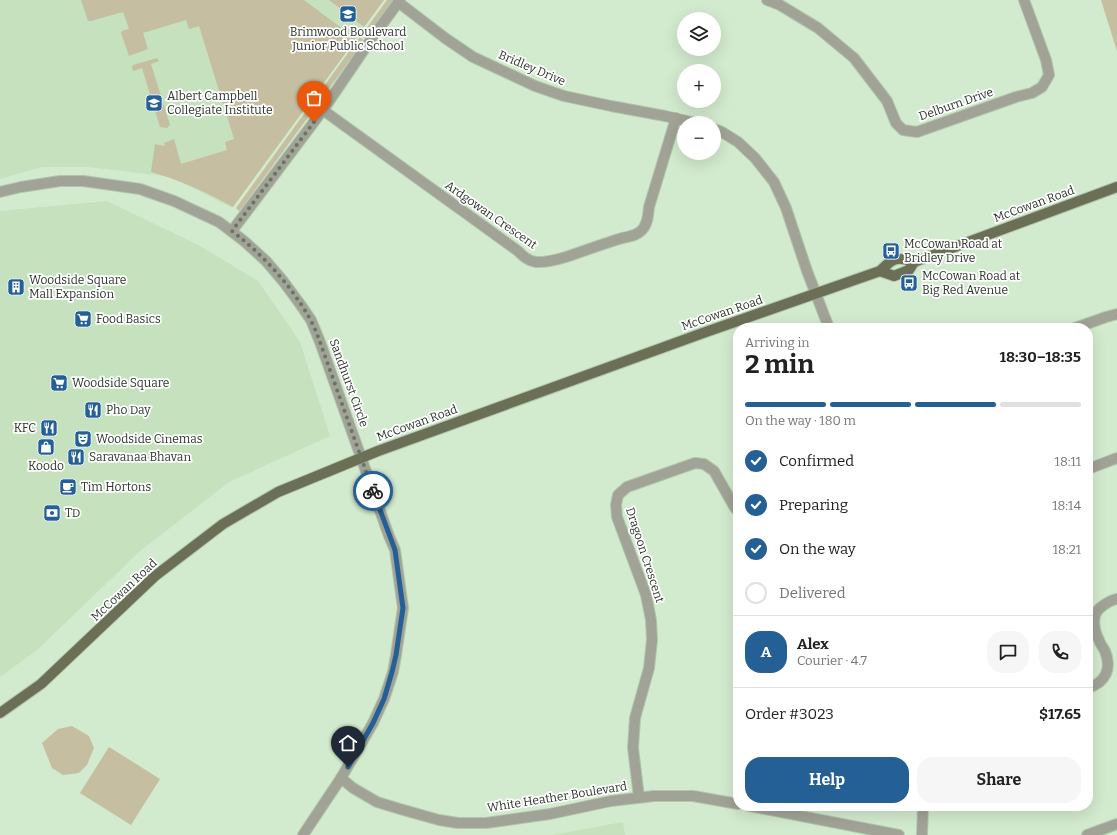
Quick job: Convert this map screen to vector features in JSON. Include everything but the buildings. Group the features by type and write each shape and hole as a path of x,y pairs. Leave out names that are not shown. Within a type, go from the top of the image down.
{"main road":[{"name":"McCowan Road","path":"880,271 894,276 909,270 914,262 1117,187"},
{"name":"McCowan Road","path":"0,713 41,684 155,576 223,524 278,492 362,457 880,271 890,261 898,258 904,258 914,262"}],"street":[{"name":"Delburn Drive","path":"768,0 780,5 818,28 854,58 887,101 896,123 903,130 917,132 1016,97 1032,93 1042,87 1049,75 1046,60 1024,0"},
{"path":"232,231 323,110 399,1"},
{"name":"Bridley Drive","path":"399,1 445,38 473,57 535,86 570,97 676,118"},
{"name":"Ardgowan Crescent","path":"323,110 518,251 526,259 536,262 547,262 561,258 621,238 634,236 643,230 648,220 649,207 676,118"},
{"path":"721,132 738,142 755,158 774,182 786,208 827,323"},
{"name":"Sandhurst Circle","path":"0,192 60,181 83,181 140,189 174,201 219,222 244,241 266,261 284,281 311,320 395,550 403,608 396,655 384,699 373,723 341,778 303,835"},
{"path":"1089,323 1117,314"},
{"path":"1093,466 1117,458"},
{"name":"Dragoon Crescent","path":"639,797 633,748 635,718 649,668 652,640 651,620 646,596 617,517 616,505 618,495 627,487 695,463 704,464 714,470 733,504"},
{"path":"1093,686 1101,681 1107,673 1108,661 1098,639 1094,618 1098,610 1104,605 1117,599"},
{"name":"White Heather Boulevard","path":"341,778 353,788 377,802 400,810 439,820 458,823 486,823 550,814 611,801 639,797 693,796 733,803"},
{"path":"785,811 843,830 899,835"},
{"path":"922,835 923,811"},
{"path":"1087,835 1117,824"}],"shaded area":[{"name":"Albert Campbell Collegiate Institute","path":"0,0 384,0 232,208 172,177 89,167 42,167 0,179"},
{"path":"81,0 304,0 356,39 233,207 193,187 151,172 155,144 165,146 164,143 174,139 181,164 227,150 225,142 234,139 199,26 189,29 186,20 143,33 148,49 129,56 121,33 122,31 129,29 123,12 88,21"},
{"path":"329,0 384,0 364,27"},
{"path":"387,0 394,0 373,29 366,29"},
{"path":"1101,0 1117,0 1117,51"},
{"path":"361,35 363,42 239,211 236,208"},
{"path":"157,58 159,61 151,64 170,125 167,128 160,127 142,68 133,71 132,67 133,65"},
{"path":"107,201 200,246 258,281 300,342 330,436 229,482 140,551 37,650 0,677 0,211"},
{"path":"72,726 89,736 94,748 87,765 79,773 63,775 52,768 42,743 58,729"},
{"path":"109,747 160,779 131,825 80,793"},
{"path":"623,822 625,835 552,835"}],"way so far":[{"path":"314,122 232,231 266,261 284,281 311,320 338,389 373,491"}],"place":[{"name":"Brimwood Boulevard Junior Public School","path":"348,14"},
{"name":"Albert Campbell Collegiate Institute","path":"154,103"},
{"name":"McCowan Road at Bridley Drive","path":"891,251"},
{"name":"McCowan Road at Big Red Avenue","path":"909,283"},
{"name":"Woodside Square Mall Expansion","path":"16,287"},
{"name":"Food Basics","path":"83,319"},
{"name":"Woodside Square","path":"59,383"},
{"name":"Pho Day","path":"93,410"},
{"name":"KFC","path":"49,428"},
{"name":"Woodside Cinemas","path":"83,439"},
{"name":"Koodo","path":"46,447"},
{"name":"Saravanaa Bhavan","path":"76,457"},
{"name":"Tim Hortons","path":"68,487"},
{"name":"TD","path":"52,513"}],"route":[{"path":"348,767 373,723 384,699 396,655 403,608 395,550 373,491"}]}
